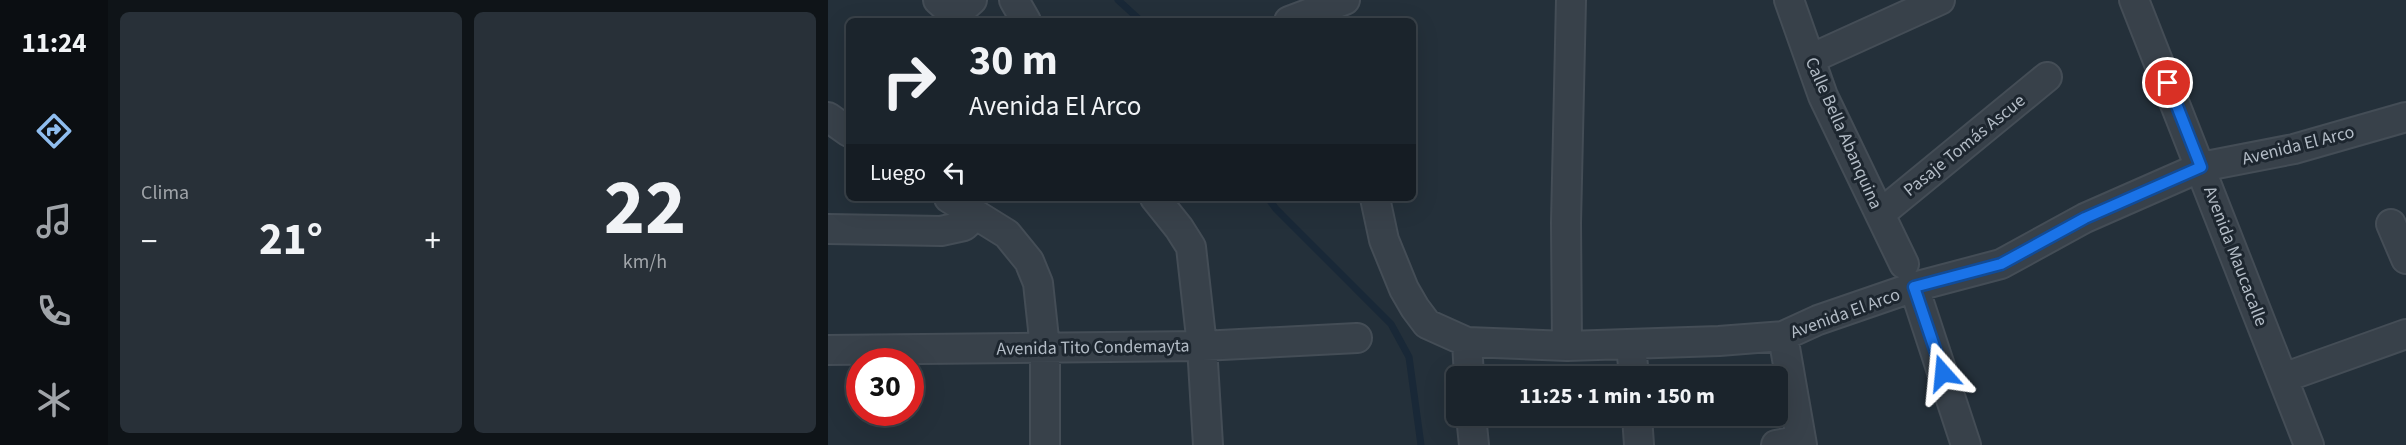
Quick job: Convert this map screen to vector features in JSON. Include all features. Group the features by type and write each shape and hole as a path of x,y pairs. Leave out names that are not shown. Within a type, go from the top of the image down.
{"street":[{"path":"1014,0 1024,18"},
{"path":"1297,18 1345,0"},
{"path":"1353,0 1354,18"},
{"path":"1568,346 1566,223 1571,0"},
{"name":"Calle Bella Abanquina","path":"1789,0 1823,96 1909,276 1966,445"},
{"path":"1810,59 1940,0"},
{"name":"Avenida Maucacalle","path":"2134,0 2309,445"},
{"name":"Pasaje Tomás Ascue","path":"1880,214 2047,77"},
{"path":"828,117 846,130"},
{"name":"Avenida El Arco","path":"1467,342 1631,346 1783,336 1909,276 2001,264 2085,218 2201,167 2294,149 2406,117"},
{"path":"953,201 1007,234 1029,261 1038,283 1045,348 1045,445"},
{"path":"1157,201 1179,228 1191,248 1202,346 1208,445"},
{"path":"1376,201 1383,240 1404,289 1427,324 1467,342 1468,366"},
{"path":"828,229 941,231 964,226 975,216"},
{"path":"2391,224 2406,259"},
{"path":"2283,378 2406,334"},
{"path":"1783,336 1793,444"},
{"name":"Avenida Tito Condemayta","path":"828,350 1202,346 1357,338"},
{"path":"1631,346 1633,366"},
{"path":"1472,426 1474,445"},
{"path":"1638,426 1639,445"}],"waterway":[{"path":"1118,0 1138,18"},
{"path":"1270,201 1391,324 1409,357 1421,445"}],"route":[{"path":"1943,373 1914,287 2001,264 2085,218 2201,167 2168,83"}]}
